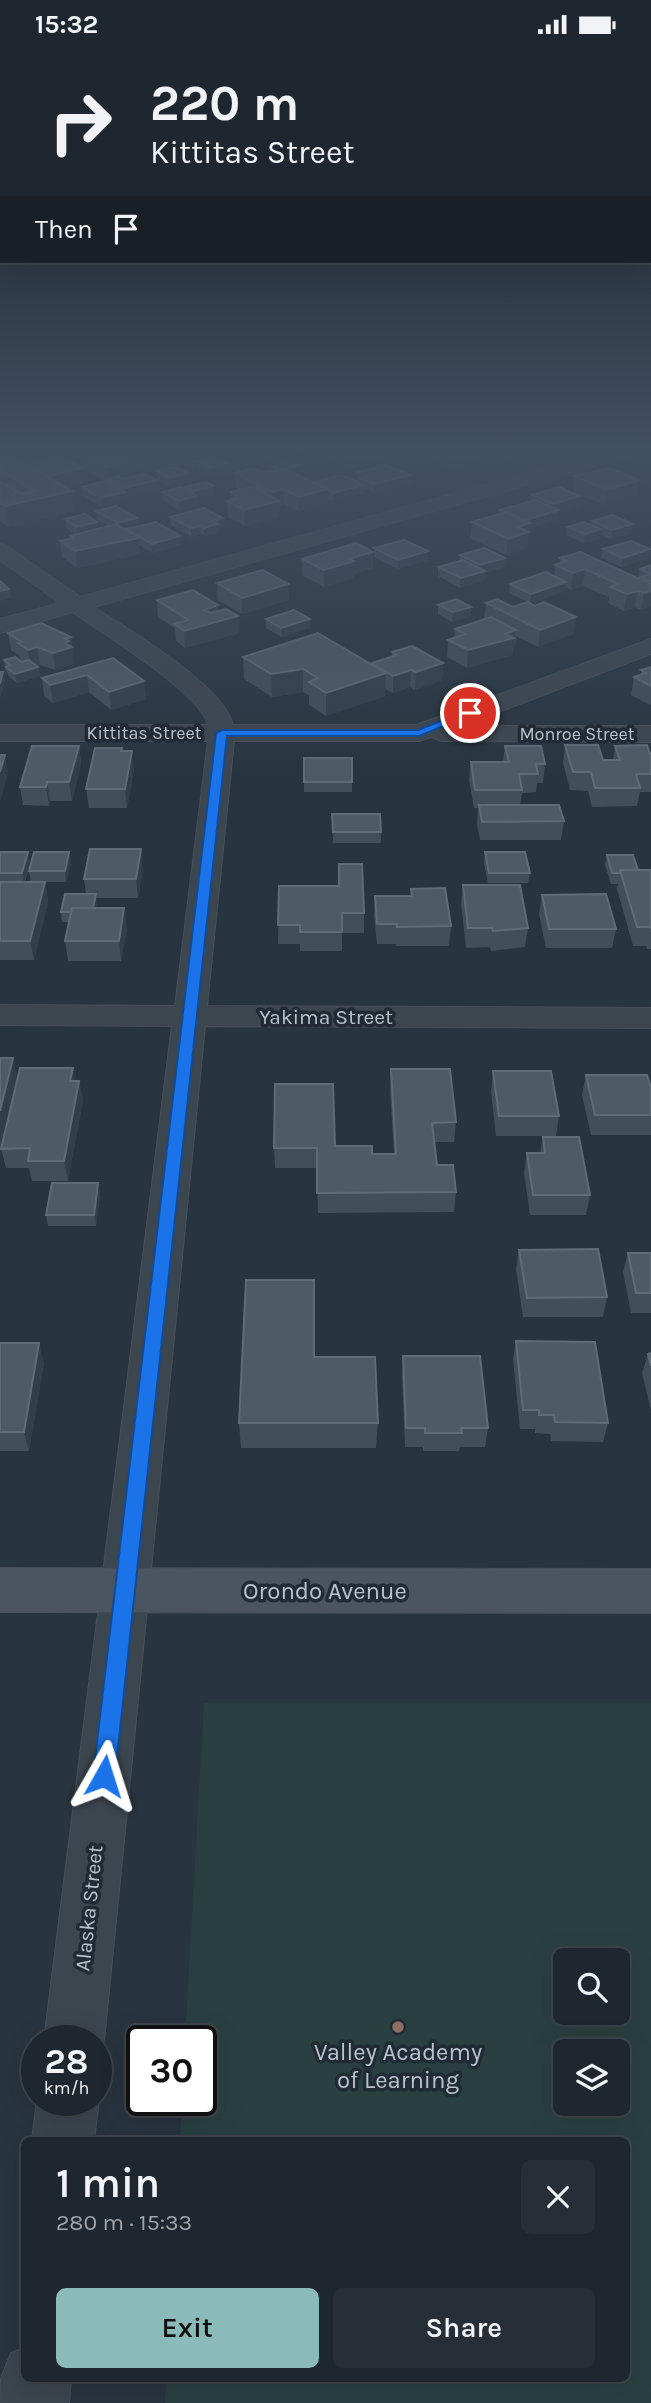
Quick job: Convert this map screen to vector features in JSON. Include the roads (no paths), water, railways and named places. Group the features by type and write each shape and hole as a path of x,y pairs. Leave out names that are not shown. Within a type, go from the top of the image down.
{"main road":[{"name":"Orondo Avenue","path":"0,1590 651,1591"}],"street":[{"path":"10,557 197,690 217,712 222,733"},
{"path":"0,626 249,557"},
{"name":"Kittitas Street","path":"0,733 419,733 651,646"},
{"name":"Alaska Street","path":"76,2025 222,733"},
{"name":"Monroe Street","path":"419,733 651,734"},
{"name":"Yakima Street","path":"0,1015 651,1018"},
{"path":"63,2137 66,2116"},
{"path":"34,2403 36,2382"}],"place":[{"name":"Valley Academy of Learning","path":"398,2027"}]}
